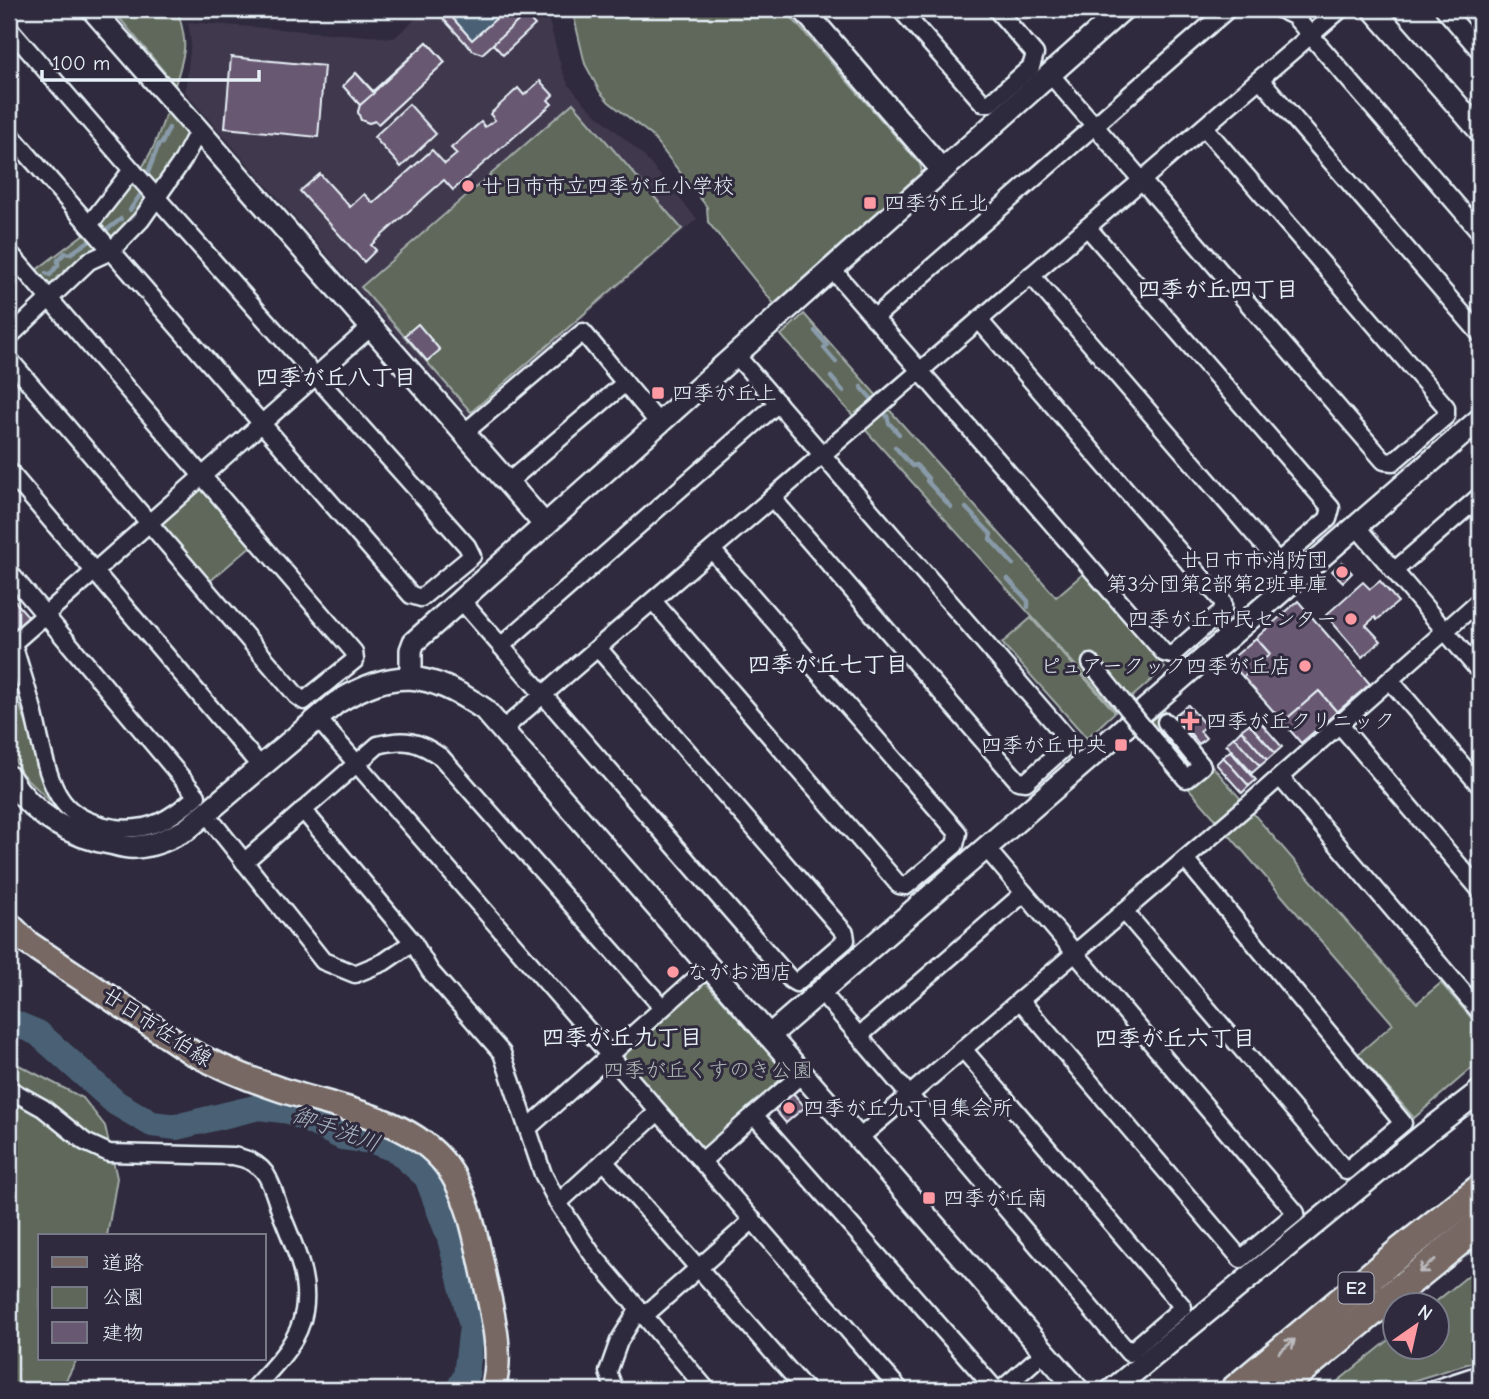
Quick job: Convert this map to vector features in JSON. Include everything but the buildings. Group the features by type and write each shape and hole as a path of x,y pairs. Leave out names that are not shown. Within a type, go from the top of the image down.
{"highway":[{"name":"E2","path":"1235,1390 1480,1189"},
{"name":"E2","path":"1276,1390 1480,1224"}],"main road":[{"name":"廿日市佐伯線","path":"9,924 28,943 191,1052 219,1067 278,1089 399,1126 426,1143 452,1175 472,1222 498,1338 493,1390"}],"street":[{"path":"92,9 545,525"},
{"path":"803,9 942,170"},
{"path":"900,9 983,103 990,103 1031,67 1035,54 996,9"},
{"path":"411,677 411,650 414,642 1123,9"},
{"path":"874,318 1228,9"},
{"path":"1279,9 1294,16 1480,232"},
{"path":"502,730 1341,9"},
{"path":"1373,9 1480,131"},
{"path":"1444,9 1480,51"},
{"path":"9,28 467,546 472,556 421,598 411,595 9,133"},
{"path":"1050,74 1384,461 1393,462 1446,416 1446,407 1203,127"},
{"path":"1260,79 1480,334"},
{"path":"12,325 49,298 89,261 111,251 141,220 194,139"},
{"path":"89,225 132,170"},
{"path":"1031,275 1275,557 1281,559 1328,519 1331,508 1087,227"},
{"path":"9,252 354,652 355,660 304,701 9,359"},
{"path":"832,268 1164,653 1172,655 1223,610 1223,602 979,320"},
{"path":"9,572 45,615 197,796 168,820 141,828 111,827 86,819 62,801 46,763 13,643 45,615 94,571 202,476 262,424 371,327"},
{"path":"464,433 583,332 652,415"},
{"path":"736,355 1067,738 1063,749 1026,782 1018,781 772,498"},
{"path":"507,483 625,383"},
{"path":"501,646 778,403"},
{"path":"769,1036 1480,419"},
{"path":"9,471 261,766"},
{"path":"1394,571 1480,496"},
{"path":"1356,526 1480,672"},
{"path":"653,601 899,886 906,886 955,845 958,833 712,550"},
{"path":"858,1139 1280,777 1480,600"},
{"path":"467,607 796,983 846,940 845,933 598,648"},
{"path":"1091,663 1186,779 1202,766 1166,722"},
{"path":"9,777 31,804 52,822 77,836 133,848 159,843 186,830 336,703 362,687 387,679 411,677 460,693 484,709 1078,1390"},
{"path":"1390,680 1480,786"},
{"path":"318,719 900,1390"},
{"path":"1340,725 1480,890"},
{"path":"244,862 356,762 378,746 396,741 411,741 429,748 441,757 662,1007"},
{"path":"1280,777 1480,1012"},
{"path":"303,810 413,942 430,971 502,1053 543,1174 558,1203 592,1254 707,1390"},
{"path":"215,825 323,961 355,974 384,962 413,942"},
{"path":"986,848 1296,1213 1241,1259 1020,1000"},
{"path":"1124,911 1346,1171 1403,1123 1185,859"},
{"path":"859,1036 1024,893"},
{"path":"528,1128 710,966"},
{"path":"829,1001 1129,1353 1184,1307 963,1049"},
{"path":"702,1161 795,1080"},
{"path":"9,1089 43,1108 85,1142 109,1153 233,1156 244,1158 264,1172 300,1261 305,1286 304,1312 296,1336 281,1358 252,1390"},
{"path":"1112,1390 1480,1091"},
{"path":"558,1203 658,1112"},
{"path":"754,1115 998,1390 1033,1362"},
{"path":"604,1161 806,1390"},
{"path":"614,1390 608,1372 619,1341 642,1313 699,1268 752,1220"},
{"path":"1431,1390 1480,1374"}],"shaded area":[{"name":"廿日市市立四季が丘小学校","path":"427,9 546,9 568,84 585,104 642,154 697,219 469,417 185,92 191,42 188,22 394,38"}],"green space":[{"path":"112,9 177,9 184,47 175,85"},
{"path":"572,9 784,9 920,164 922,172 774,304 708,222 707,207 651,135 600,92 585,64"},
{"path":"573,103 682,229 471,412 361,287"},
{"path":"168,109 188,132 177,155 135,216 112,239 88,254 49,287 35,271 97,224 134,183 154,146"},
{"path":"804,314 1056,597 1083,574 1165,668 1116,711 781,335"},
{"path":"201,487 252,545 209,582 158,524"},
{"path":"1031,618 1115,712 1087,738 1002,643"},
{"path":"9,678 60,811 22,774 9,750"},
{"path":"1163,709 1417,1003 1441,983 1480,1028 1480,1061 1414,1118 1358,1054 1393,1024 1139,731"},
{"name":"四季が丘くすのき公園","path":"704,981 789,1074 704,1151 619,1056"},
{"path":"9,1060 83,1098 105,1126 117,1178 107,1234 38,1234 38,1360 76,1360 61,1390 9,1390"},
{"path":"1480,1266 1480,1360 1383,1390 1327,1390 1380,1347 1380,1360 1450,1360 1450,1290"}],"water":[{"path":"454,9 507,9 472,40 449,14"}],"waterway":[{"path":"147,175 159,144 169,128"},
{"path":"130,210 142,192"},
{"path":"104,232 121,219"},
{"path":"46,273 50,275 65,253 70,254 89,241"},
{"path":"815,331 836,362"},
{"path":"831,377 843,391"},
{"path":"861,387 899,434"},
{"path":"895,447 912,466 916,465 951,507"},
{"path":"966,508 991,534 990,539 1013,564"},
{"path":"1008,579 1028,601 1028,607"},
{"name":"御手洗川","path":"9,1021 38,1033 116,1103 152,1124 176,1127 259,1107 290,1111 342,1137 373,1141 397,1150 427,1177 450,1238 472,1326 466,1376 458,1390"}],"place":[{"name":"廿日市市立四季が丘小学校","path":"468,186"},
{"name":"四季が丘北","path":"870,203"},
{"name":"四季が丘上","path":"658,393"},
{"name":"廿日市市消防団 第3分団第2部第2班車庫","path":"1342,572"},
{"name":"四季が丘市民センター","path":"1351,619"},
{"name":"ピュアークック四季が丘店","path":"1305,666"},
{"name":"四季が丘クリニック","path":"1190,721"},
{"name":"四季が丘中央","path":"1121,745"},
{"name":"ながお酒店","path":"673,972"},
{"name":"四季が丘九丁目集会所","path":"789,1108"},
{"name":"四季が丘南","path":"929,1198"}],"district":[{"name":"四季が丘四丁目","path":"1218,289"},
{"name":"四季が丘八丁目","path":"336,377"},
{"name":"四季が丘七丁目","path":"828,664"},
{"name":"四季が丘九丁目","path":"622,1037"},
{"name":"四季が丘六丁目","path":"1175,1038"}]}
